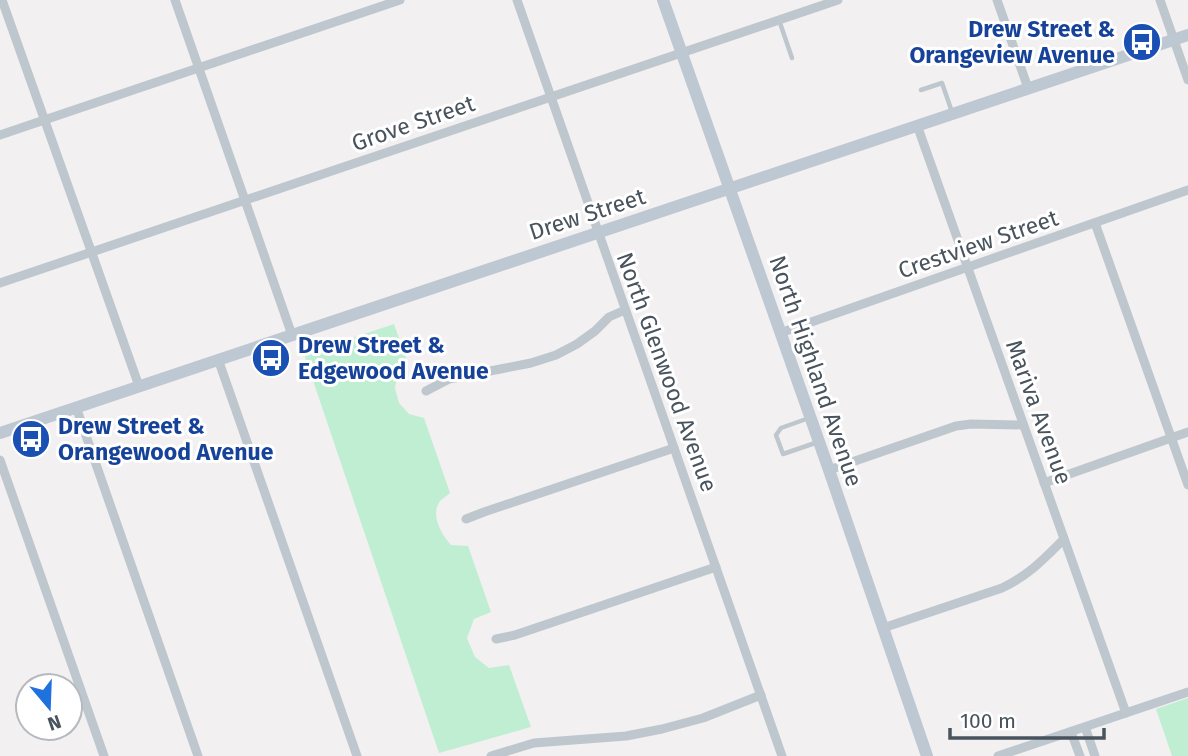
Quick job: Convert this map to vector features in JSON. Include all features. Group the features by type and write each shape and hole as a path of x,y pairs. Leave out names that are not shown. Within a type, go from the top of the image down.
{"main road":[{"name":"North Highland Avenue","path":"663,0 927,756"},
{"name":"Drew Street","path":"0,433 1188,35"}],"street":[{"path":"2,0 139,386"},
{"path":"175,0 292,334"},
{"path":"0,135 400,0"},
{"name":"North Glenwood Avenue","path":"517,0 782,756"},
{"name":"Grove Street","path":"0,283 838,0"},
{"path":"997,0 1028,88"},
{"path":"1160,0 1188,80"},
{"name":"Mariva Avenue","path":"917,125 1126,713"},
{"name":"Crestview Street","path":"780,333 1188,190"},
{"path":"1095,223 1188,485"},
{"path":"426,391 449,379 521,366 556,355 577,344 609,317 625,310"},
{"path":"218,359 357,756"},
{"path":"76,407 198,756"},
{"path":"829,470 956,426 1023,425"},
{"path":"1044,483 1188,432"},
{"path":"466,519 674,448"},
{"path":"0,460 104,756"},
{"path":"883,628 1002,588 1021,579 1063,539"},
{"path":"496,639 515,635 716,567"},
{"path":"998,756 1188,692"},
{"path":"491,756 517,752 534,743 626,736 662,729 703,718 761,695"},
{"path":"1084,727 1095,756"},
{"path":"1071,732 1080,756"}],"lane":[{"path":"779,20 792,58"},
{"path":"921,90 942,83 953,113"},
{"path":"810,418 781,428 776,435 783,454 819,442"}],"green space":[{"path":"394,324 408,364 398,373 395,388 399,403 409,414 424,418 450,493 437,506 438,524 451,545 468,546 491,612 474,619 467,638 475,657 489,668 509,665 531,727 439,753 304,354"},
{"path":"1188,698 1188,756 1172,756 1156,709"}],"place":[{"name":"Drew Street & Orangeview Avenue","path":"1142,42"},
{"name":"Drew Street & Edgewood Avenue","path":"271,358"},
{"name":"Drew Street & Orangewood Avenue","path":"31,439"}]}
